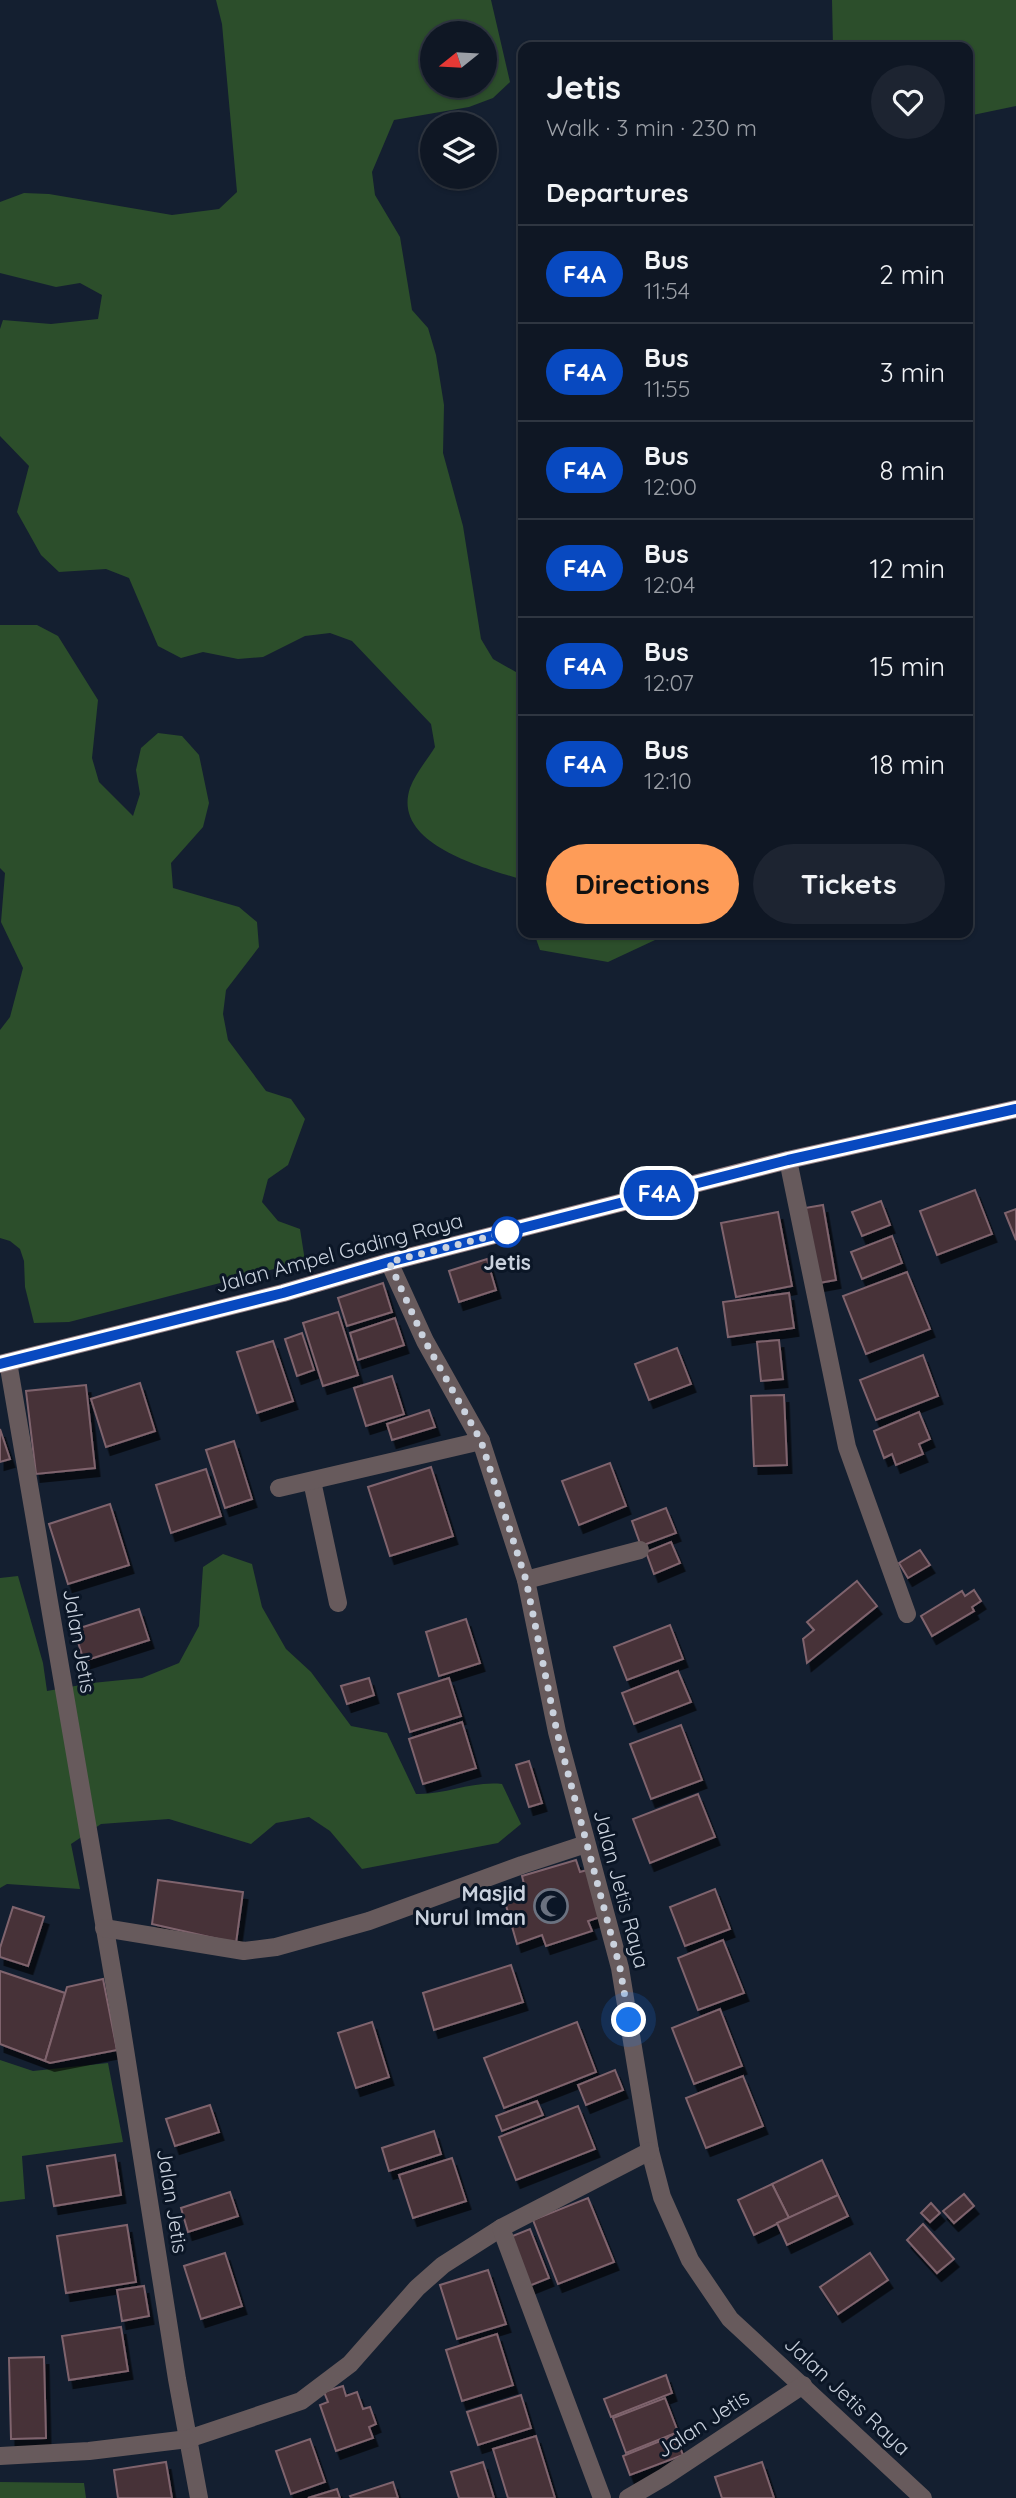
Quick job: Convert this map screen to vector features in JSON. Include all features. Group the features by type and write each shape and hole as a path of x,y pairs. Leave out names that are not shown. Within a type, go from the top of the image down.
{"main road":[{"name":"Jalan Ampel Gading Raya","path":"4,1363 283,1293 389,1262 788,1160 1016,1109"}],"street":[{"path":"788,1160 847,1447 907,1614"},
{"name":"Jalan Jetis Raya","path":"389,1262 425,1341 481,1441 526,1580 557,1732 620,1968 650,2151 662,2197 690,2260 730,2319 923,2498"},
{"name":"Jalan Jetis","path":"4,1363 14,1388 199,2498"},
{"path":"279,1489 481,1441"},
{"path":"312,1481 338,1603"},
{"path":"526,1580 640,1549"},
{"path":"104,1928 244,1951 276,1947 369,1921 586,1844"},
{"path":"0,2456 89,2451 188,2439 301,2401 350,2364 417,2288 443,2265 501,2228 650,2151"},
{"path":"501,2228 602,2498"},
{"name":"Jalan Jetis","path":"628,2498 803,2385"}],"green space":[{"path":"216,0 491,0 496,21 420,21 420,98 493,98 469,107 420,112 420,115 394,120 372,172 375,195 400,237 412,310 428,328 436,355 444,405 443,453 463,526 481,639 493,659 518,673 518,878 466,861 446,851 414,825 408,808 410,788 435,747 431,724 352,641 330,633 305,636 263,657 238,659 203,652 181,658 158,646 129,578 106,569 59,572 41,555 17,512 29,466 0,436 0,329 3,320 51,324 98,319 102,295 80,283 56,287 0,273 0,202 24,193 49,194 172,215 219,209 237,192 222,24"},
{"path":"832,0 1016,0 1016,106 973,115 973,42 833,42"},
{"path":"497,26 510,82 497,94"},
{"path":"0,625 37,625 58,636 98,700 92,758 99,782 133,816 140,794 136,770 141,748 158,733 182,736 199,755 209,803 203,827 171,863 173,888 239,907 257,922 259,947 226,990 223,1014 228,1040 266,1091 291,1099 305,1119 288,1165 268,1179 262,1202 278,1221 300,1229 305,1261 69,1322 34,1323 25,1287 24,1261 20,1249 10,1241 0,1238 0,1030 10,1017 23,968 1,922 5,873 0,868"},
{"path":"536,938 659,938 608,962 540,950"},
{"path":"223,1554 252,1564 262,1607 286,1649 311,1672 351,1726 387,1733 416,1794 479,1784 502,1784 521,1824 498,1843 362,1869 330,1831 309,1817 276,1823 251,1844 169,1819 101,1824 71,1844 80,1889 7,1884 0,1888 0,1578 18,1576 43,1663 47,1691 142,1678 179,1663 199,1626 203,1567"},
{"path":"0,2060 33,2071 108,2063 123,2142 22,2156 25,2199 0,2202"},
{"path":"0,2482 84,2483 86,2498 0,2498"}],"building":[{"path":"975,1190 992,1234 937,1255 920,1211"},
{"path":"881,1201 890,1225 862,1236 852,1212"},
{"path":"823,1205 836,1280 819,1283 805,1208"},
{"path":"1016,1209 1016,1240 1005,1213"},
{"path":"778,1212 792,1286 736,1297 721,1223"},
{"path":"892,1236 902,1263 862,1279 851,1252"},
{"path":"487,1259 496,1290 459,1302 449,1271"},
{"path":"907,1272 930,1329 866,1354 843,1296"},
{"path":"383,1283 392,1312 347,1326 338,1298"},
{"path":"789,1293 794,1328 728,1337 723,1302"},
{"path":"338,1312 358,1375 323,1386 303,1323"},
{"path":"395,1318 404,1345 358,1360 350,1333"},
{"path":"302,1333 314,1370 297,1376 285,1339"},
{"path":"779,1340 783,1379 761,1381 757,1342"},
{"path":"273,1341 293,1401 257,1413 237,1352"},
{"path":"677,1348 691,1384 649,1400 635,1364"},
{"path":"923,1355 938,1396 876,1420 860,1380"},
{"path":"392,1376 404,1414 366,1426 354,1388"},
{"path":"140,1383 155,1431 106,1447 91,1399"},
{"path":"86,1385 95,1468 36,1474 26,1391"},
{"path":"784,1395 787,1465 754,1466 751,1396"},
{"path":"429,1410 435,1427 392,1440 387,1424"},
{"path":"919,1412 930,1439 919,1444 923,1454 896,1465 892,1454 884,1458 874,1431"},
{"path":"0,1429 10,1459 0,1462"},
{"path":"234,1441 252,1499 225,1508 206,1450"},
{"path":"610,1463 626,1506 579,1525 562,1481"},
{"path":"431,1467 453,1536 390,1556 368,1487"},
{"path":"206,1469 221,1516 171,1533 156,1485"},
{"path":"110,1504 129,1565 68,1584 49,1524"},
{"path":"666,1508 676,1533 641,1546 632,1521"},
{"path":"671,1542 680,1563 654,1574 646,1552"},
{"path":"920,1550 930,1565 908,1578 899,1563"},
{"path":"857,1581 877,1606 807,1663 803,1639 814,1630 807,1622"},
{"path":"974,1590 981,1601 972,1607 974,1611 932,1636 921,1616 962,1591 965,1596"},
{"path":"139,1609 149,1640 84,1661 74,1630"},
{"path":"466,1619 480,1663 439,1676 426,1632"},
{"path":"670,1625 683,1659 627,1680 614,1647"},
{"path":"678,1671 691,1702 634,1724 622,1693"},
{"path":"369,1678 374,1695 347,1704 341,1686"},
{"path":"449,1678 461,1716 410,1732 398,1694"},
{"path":"462,1722 476,1768 423,1784 409,1739"},
{"path":"681,1725 702,1780 651,1799 630,1744"},
{"path":"529,1761 542,1803 529,1807 516,1765"},
{"path":"698,1794 715,1837 650,1863 633,1819"},
{"name":"Masjid Nurul Iman","path":"576,1860 580,1872 587,1870 600,1917 588,1921 592,1931 546,1946 542,1935 517,1944 503,1895 525,1888 522,1876"},
{"path":"158,1880 243,1892 236,1943 152,1924"},
{"path":"715,1889 730,1929 685,1946 670,1907"},
{"path":"13,1907 44,1917 28,1966 0,1957 0,1948"},
{"path":"723,1940 744,1993 698,2010 678,1958"},
{"path":"511,1965 523,2002 434,2030 423,1993"},
{"path":"0,1971 65,1993 45,2061 0,2044"},
{"path":"103,1979 117,2050 50,2063 45,2061 67,1987"},
{"path":"720,2009 742,2066 694,2084 672,2028"},
{"path":"372,2022 389,2077 356,2088 338,2033"},
{"path":"577,2022 596,2072 504,2108 484,2058"},
{"path":"615,2070 623,2090 586,2105 578,2085"},
{"path":"743,2076 763,2126 706,2148 686,2098"},
{"path":"537,2101 543,2115 502,2131 496,2116"},
{"path":"210,2105 219,2132 175,2146 166,2119"},
{"path":"578,2106 595,2149 516,2180 499,2137"},
{"path":"434,2131 441,2154 389,2171 382,2148"},
{"path":"115,2155 121,2195 54,2206 47,2166"},
{"path":"452,2158 466,2201 413,2218 399,2175"},
{"path":"822,2160 838,2195 789,2218 772,2184"},
{"path":"772,2184 789,2218 754,2235 738,2200"},
{"path":"230,2192 238,2216 188,2232 181,2208"},
{"path":"964,2194 974,2206 954,2223 943,2211"},
{"path":"838,2195 848,2216 787,2245 777,2223"},
{"path":"588,2198 614,2262 558,2284 533,2220"},
{"path":"931,2203 940,2213 930,2222 921,2213"},
{"path":"923,2224 954,2259 937,2273 907,2240"},
{"path":"127,2225 136,2282 66,2293 57,2236"},
{"path":"530,2229 549,2278 529,2286 510,2237"},
{"path":"225,2253 242,2306 201,2319 184,2266"},
{"path":"870,2253 888,2280 838,2314 820,2287"},
{"path":"488,2270 506,2324 457,2339 440,2285"},
{"path":"144,2286 149,2316 122,2321 117,2290"},
{"path":"121,2327 128,2371 69,2380 62,2336"},
{"path":"497,2334 513,2385 462,2401 446,2350"},
{"path":"44,2357 46,2438 11,2439 9,2358"},
{"path":"666,2375 672,2393 611,2417 604,2399"},
{"path":"343,2386 346,2396 357,2392 363,2409 370,2407 376,2424 369,2427 373,2438 336,2451 320,2405 328,2402 324,2392"},
{"path":"521,2395 531,2428 478,2445 467,2412"},
{"path":"665,2398 678,2432 626,2453 613,2418"},
{"path":"675,2435 683,2455 630,2475 623,2456"},
{"path":"536,2436 555,2498 508,2498 493,2449"},
{"path":"310,2439 325,2482 291,2494 276,2451"},
{"path":"166,2462 172,2498 118,2498 114,2470"},
{"path":"483,2462 494,2498 459,2498 451,2472"},
{"path":"762,2462 774,2498 722,2498 715,2477"},
{"path":"393,2482 398,2498 350,2496"},
{"path":"337,2489 340,2498 308,2498"}],"bus line":[{"name":"F4A","path":"0,1364 283,1293 389,1262 788,1160 1016,1109"}],"place":[{"name":"Jetis","path":"507,1232"},
{"name":"Masjid Nurul Iman","path":"551,1906"}],"route":[{"path":"507,1232 389,1262 425,1341 481,1441 526,1580 557,1732 620,1968 629,2020"}]}
